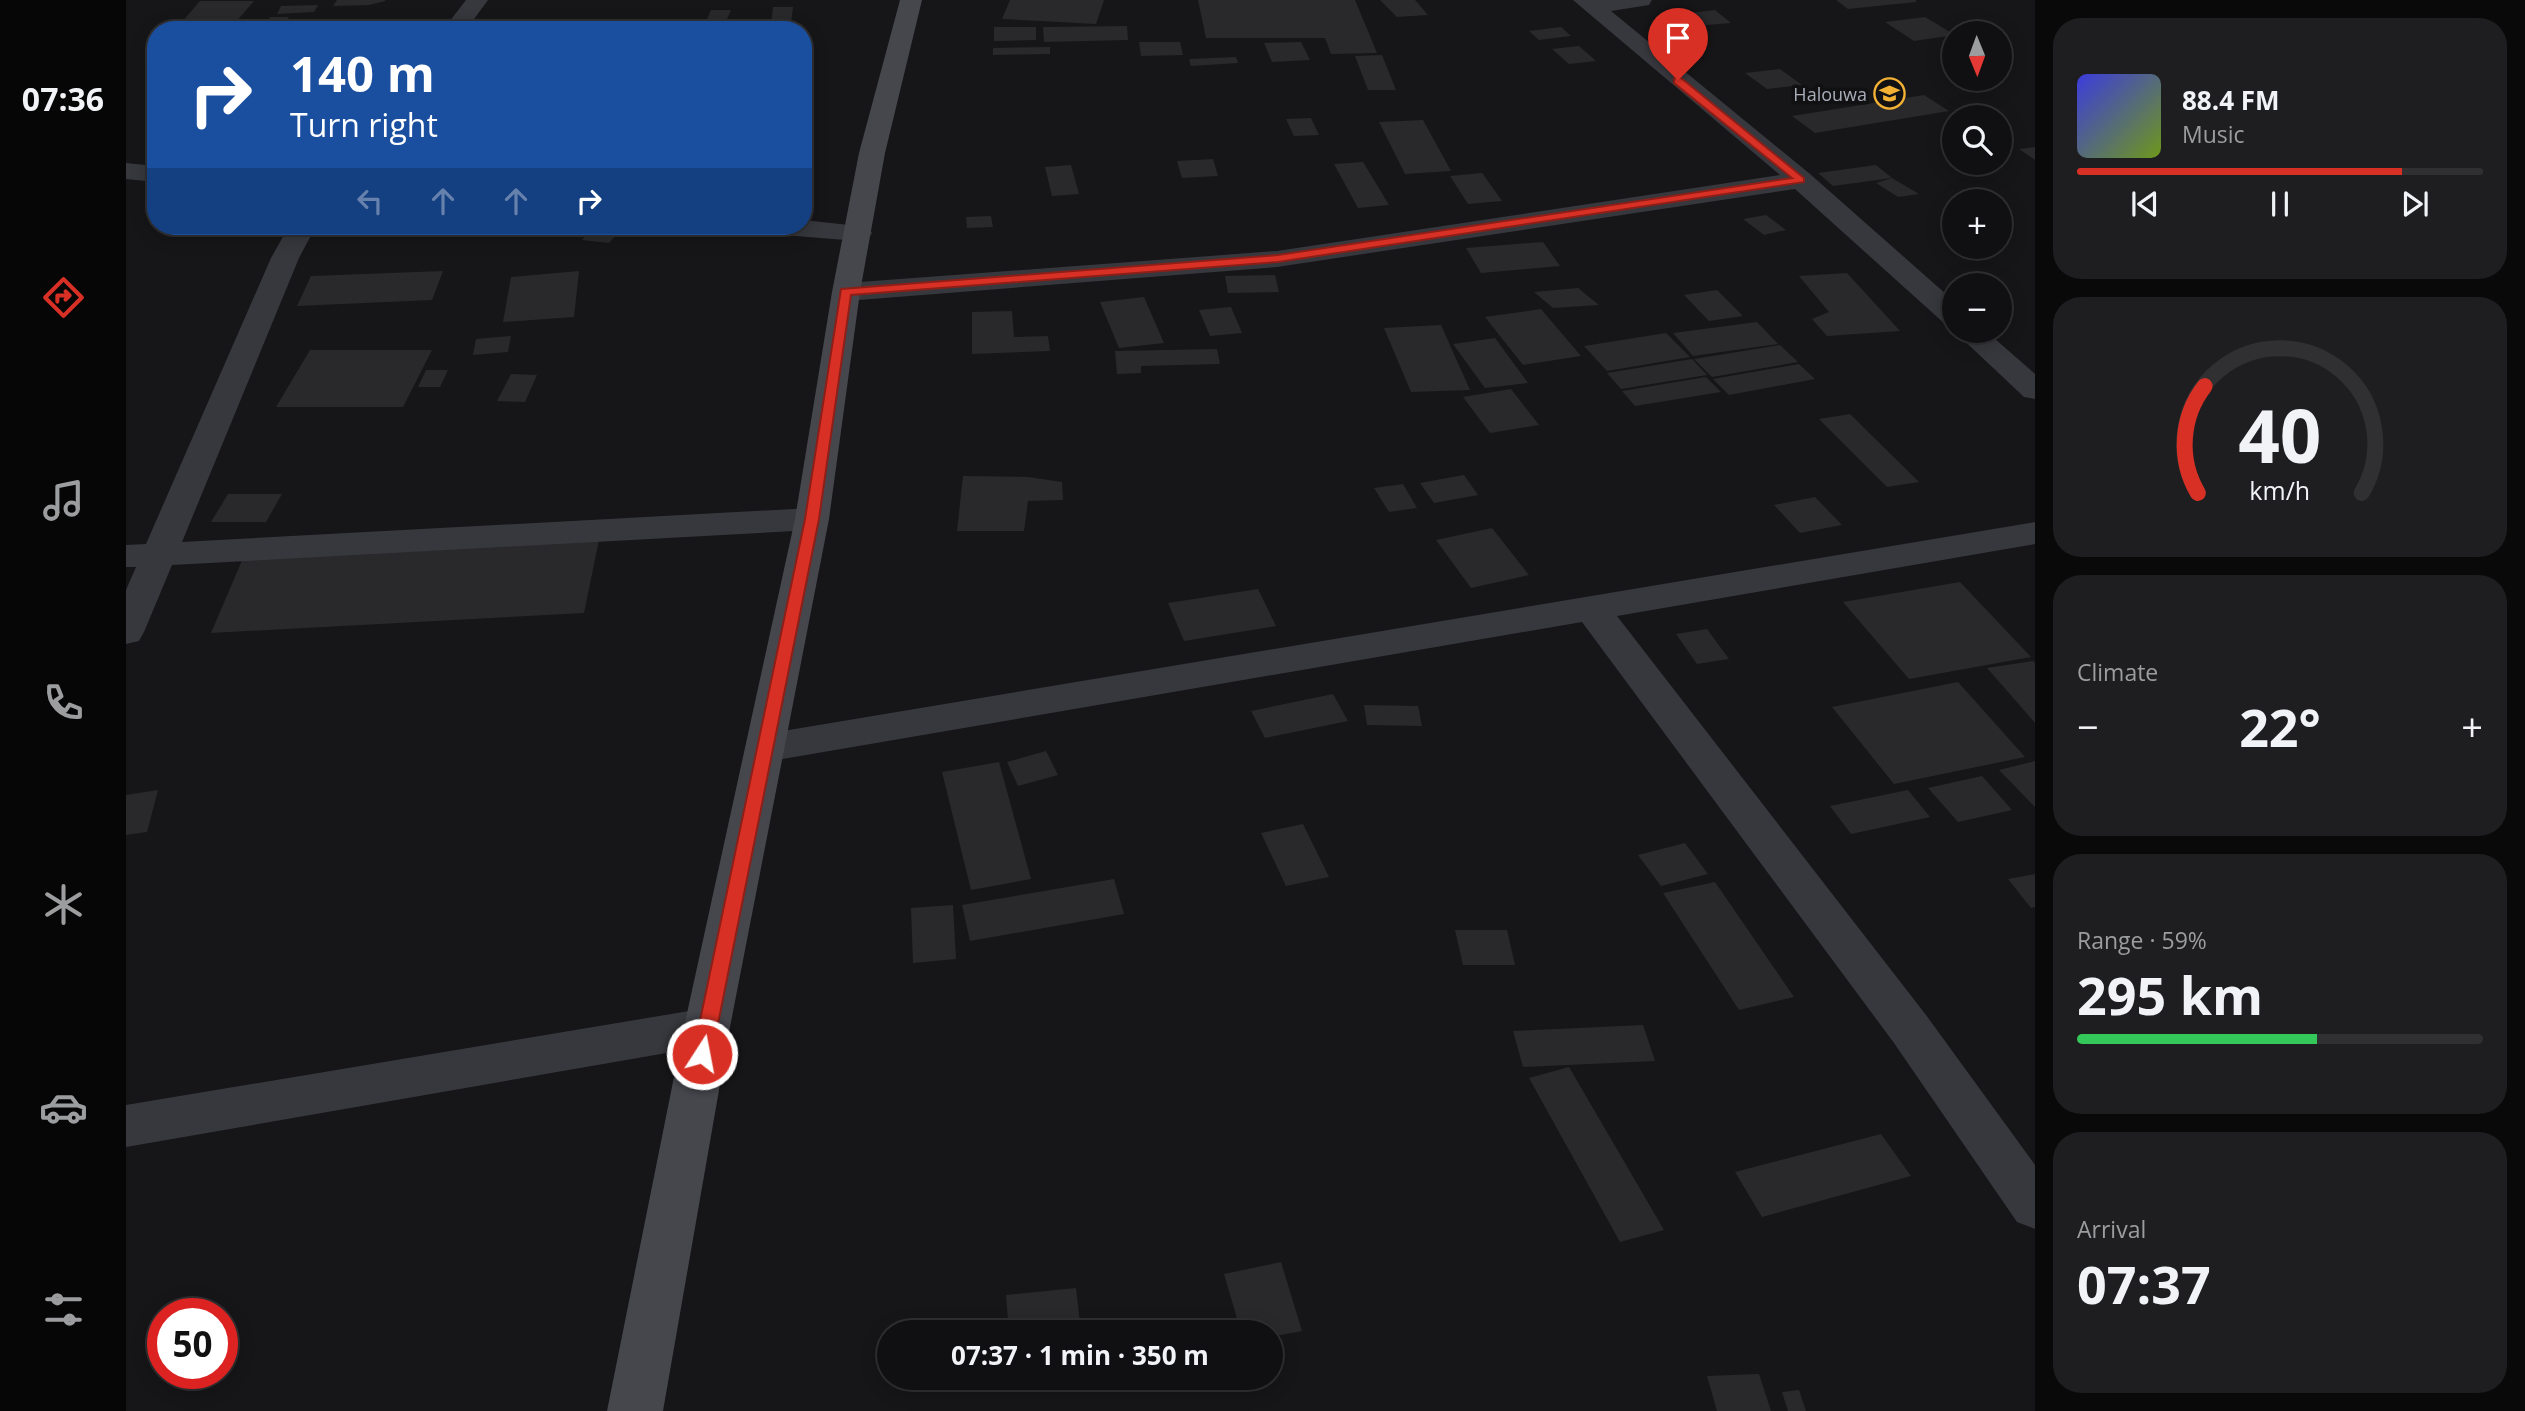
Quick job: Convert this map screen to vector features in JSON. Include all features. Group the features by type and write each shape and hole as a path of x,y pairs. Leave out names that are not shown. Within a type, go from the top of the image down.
{"main road":[{"path":"635,1411 708,1027 812,519 846,292 872,153 911,0"}],"street":[{"path":"461,21 477,0"},
{"path":"1588,4 1641,0"},
{"path":"1588,4 1801,180 1942,306"},
{"path":"126,151 147,153"},
{"path":"126,171 147,173"},
{"path":"846,292 1278,259 1801,180"},
{"path":"812,209 860,222"},
{"path":"812,224 860,222"},
{"path":"126,632 143,555 297,235"},
{"path":"1982,343 2035,390"},
{"path":"143,555 812,519"},
{"path":"765,748 2035,533"},
{"path":"1591,608 1910,1029 2035,1206"},
{"path":"126,1126 708,1027"}],"building":[{"path":"337,0 385,1 369,5 333,6"},
{"path":"1010,0 1104,0 1096,24 1002,19"},
{"path":"1198,0 1355,0 1377,53 1331,54 1325,38 1206,38"},
{"path":"1380,0 1415,0 1428,15 1397,17"},
{"path":"1836,0 1916,0 1916,2 1848,9"},
{"path":"200,1 254,1 237,21 183,21"},
{"path":"318,5 314,12 277,14 281,6"},
{"path":"773,7 793,7 791,21 771,21"},
{"path":"711,10 731,10 726,21 706,21"},
{"path":"1715,10 1731,23 1695,26 1681,14"},
{"path":"270,17 289,17 286,21 268,21"},
{"path":"1925,17 1942,27 1942,37 1914,41 1885,22"},
{"path":"1127,26 1128,40 1044,42 1043,27"},
{"path":"994,27 1036,27 1036,40 994,41"},
{"path":"1561,27 1571,36 1539,40 1529,31"},
{"path":"1139,42 1180,42 1183,55 1141,56"},
{"path":"1301,42 1310,60 1272,62 1264,43"},
{"path":"1579,46 1596,61 1569,64 1552,49"},
{"path":"1050,47 1050,54 993,55 993,48"},
{"path":"1382,55 1396,90 1368,90 1355,56"},
{"path":"1236,57 1238,63 1191,66 1189,59"},
{"path":"1780,69 1802,85 1767,89 1745,73"},
{"path":"1924,95 1942,107 1942,112 1815,133 1792,116"},
{"path":"1311,118 1319,135 1294,136 1286,119"},
{"path":"1423,120 1451,171 1405,174 1379,122"},
{"path":"2035,147 2035,160 2019,149"},
{"path":"1213,159 1218,176 1182,178 1177,161"},
{"path":"1363,162 1389,205 1358,208 1334,164"},
{"path":"1071,165 1079,194 1052,196 1045,167"},
{"path":"1876,165 1892,178 1833,186 1818,173"},
{"path":"1482,173 1502,201 1468,204 1450,176"},
{"path":"1892,178 1919,194 1898,197 1876,183"},
{"path":"1766,215 1786,230 1764,235 1743,219"},
{"path":"991,216 993,227 967,228 966,217"},
{"path":"587,235 616,235 609,243 582,240"},
{"path":"1543,242 1560,266 1481,273 1466,248"},
{"path":"443,271 432,300 297,306 311,276"},
{"path":"579,271 574,317 503,322 511,277"},
{"path":"1847,273 1900,331 1827,336 1812,319 1829,312 1799,276"},
{"path":"1275,275 1279,292 1228,293 1225,276"},
{"path":"1578,288 1599,305 1553,308 1534,292"},
{"path":"1717,290 1743,316 1709,321 1684,295"},
{"path":"1144,297 1164,343 1119,348 1100,302"},
{"path":"1231,307 1242,333 1210,336 1199,310"},
{"path":"1541,309 1581,356 1523,365 1485,317"},
{"path":"1012,311 1014,337 1048,336 1050,351 972,354 972,312"},
{"path":"1757,322 1778,344 1693,356 1673,333"},
{"path":"1441,325 1470,390 1411,392 1384,328"},
{"path":"1666,333 1690,357 1607,371 1584,346"},
{"path":"511,336 508,352 473,355 476,339"},
{"path":"1495,338 1528,383 1485,388 1453,344"},
{"path":"1780,345 1798,362 1712,377 1694,359"},
{"path":"1217,349 1220,364 1141,366 1141,373 1117,374 1115,351"},
{"path":"310,350 432,350 403,407 276,407"},
{"path":"1692,359 1707,375 1621,389 1607,373"},
{"path":"1799,364 1815,379 1729,395 1713,379"},
{"path":"426,370 448,370 440,387 418,387"},
{"path":"511,374 537,375 525,402 497,401"},
{"path":"1706,377 1721,392 1635,406 1622,391"},
{"path":"1511,389 1539,425 1490,433 1463,397"},
{"path":"1850,414 1919,482 1887,487 1819,419"},
{"path":"1464,475 1478,495 1434,503 1420,483"},
{"path":"963,476 1028,477 1062,482 1063,500 1028,501 1024,531 957,531"},
{"path":"1403,484 1417,508 1389,512 1374,488"},
{"path":"228,494 282,494 266,522 211,522"},
{"path":"1815,497 1842,525 1800,533 1774,505"},
{"path":"1492,528 1529,575 1471,588 1436,540"},
{"path":"599,540 584,613 211,633 243,558"},
{"path":"1960,582 2031,657 1909,679 1843,602"},
{"path":"1258,589 1276,626 1184,641 1168,603"},
{"path":"1707,629 1729,659 1697,664 1676,634"},
{"path":"2033,661 2035,663 2035,723 1987,668"},
{"path":"1958,682 2025,757 1894,784 1832,707"},
{"path":"1333,694 1348,721 1265,738 1251,711"},
{"path":"1364,705 1418,706 1422,726 1367,725"},
{"path":"1046,751 1058,775 1018,786 1007,762"},
{"path":"2035,761 2035,807 1999,770"},
{"path":"999,762 1031,879 971,890 942,772"},
{"path":"1982,776 2012,810 1958,822 1928,788"},
{"path":"158,790 147,832 126,835 126,795"},
{"path":"1908,790 1930,817 1851,834 1830,806"},
{"path":"1303,824 1329,877 1286,886 1261,833"},
{"path":"1685,843 1708,874 1661,886 1638,855"},
{"path":"2035,874 2035,907 2031,908 2008,879"},
{"path":"1114,879 1124,914 970,941 962,905"},
{"path":"1715,882 1794,997 1739,1010 1663,893"},
{"path":"953,905 956,959 913,963 911,908"},
{"path":"1455,930 1507,930 1515,965 1463,965"},
{"path":"1643,1025 1655,1061 1523,1067 1513,1031"},
{"path":"1569,1067 1664,1230 1620,1242 1529,1078"},
{"path":"1881,1134 1911,1176 1762,1217 1735,1172"},
{"path":"1281,1262 1302,1331 1283,1335 1283,1320 1237,1320 1224,1274"},
{"path":"1076,1288 1080,1320 1008,1320 1006,1295"},
{"path":"1759,1374 1771,1411 1717,1411 1707,1376"},
{"path":"1799,1390 1806,1411 1788,1411 1782,1392"}],"place":[{"name":"Halouwa","path":"1890,94"}],"route":[{"path":"702,1054 812,519 846,292 1278,259 1801,180 1678,80"}]}
